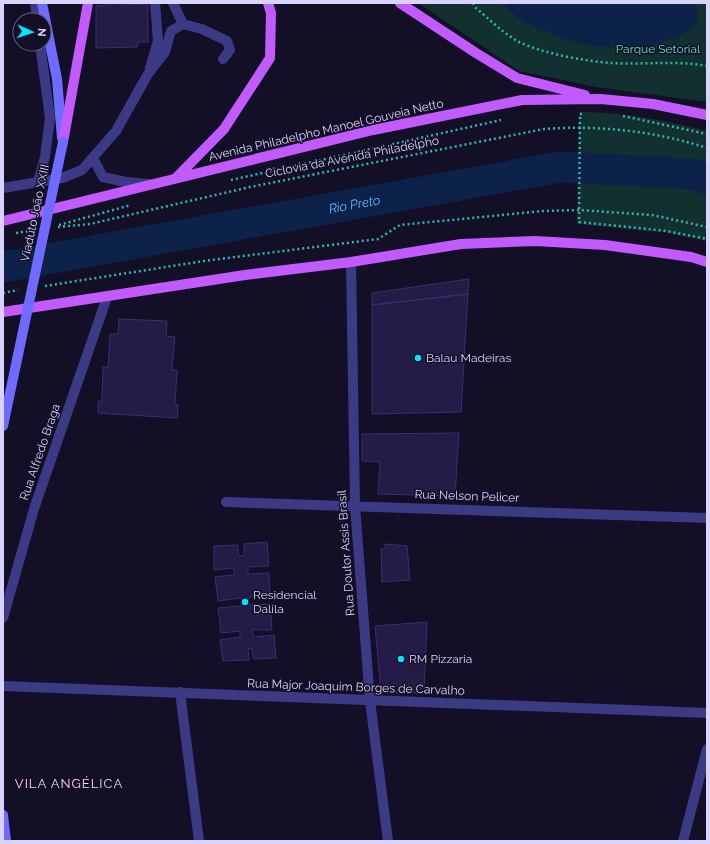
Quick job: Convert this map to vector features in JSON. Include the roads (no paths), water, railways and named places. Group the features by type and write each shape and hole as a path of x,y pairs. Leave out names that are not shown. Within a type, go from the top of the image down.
{"main road":[{"name":"Viaduto João XXIII","path":"3,426 63,142 57,79 42,3"},
{"path":"63,142 88,3"},
{"path":"175,179 224,129 270,58 272,13 268,3"},
{"path":"400,3 476,53 518,78 601,99"},
{"name":"Avenida Philadelpho Manoel Gouveia Netto","path":"3,221 373,130 522,100 601,99 653,104 707,115"},
{"path":"3,312 245,275 351,262 461,244 534,241 604,245 691,257 707,262"},
{"path":"3,815 6,841"}],"street":[{"path":"148,74 158,41 155,3"},
{"path":"173,3 183,24"},
{"path":"3,188 62,178 82,170 116,131 148,74 165,52 171,32 183,24 202,29 228,41 230,50 223,59"},
{"path":"38,182 45,157 50,118 41,52"},
{"path":"93,158 103,177 126,182 155,184"},
{"name":"Rua Doutor Assis Brasil","path":"351,262 355,506 370,701 388,841"},
{"name":"Rua Alfredo Braga","path":"3,618 34,509 107,297"},
{"name":"Rua Nelson Pelicer","path":"226,502 707,518"},
{"name":"Rua Major Joaquim Borges de Carvalho","path":"3,686 707,713"},
{"path":"180,692 199,841"},
{"path":"683,841 707,749"}],"water":[{"path":"501,3 692,3 697,9 697,23 685,33 653,46 597,47 564,39 522,21"}],"waterway":[{"name":"Rio Preto","path":"3,267 560,167 694,174 707,179"}],"place":[{"name":"Balau Madeiras","path":"418,358"},
{"name":"Residencial Dalila","path":"245,602"},
{"name":"RM Pizzaria","path":"401,659"}],"district":[{"name":"VILA ANGÉLICA","path":"69,783"}],"park label":[{"name":"Parque Setorial","path":"658,49"}]}
